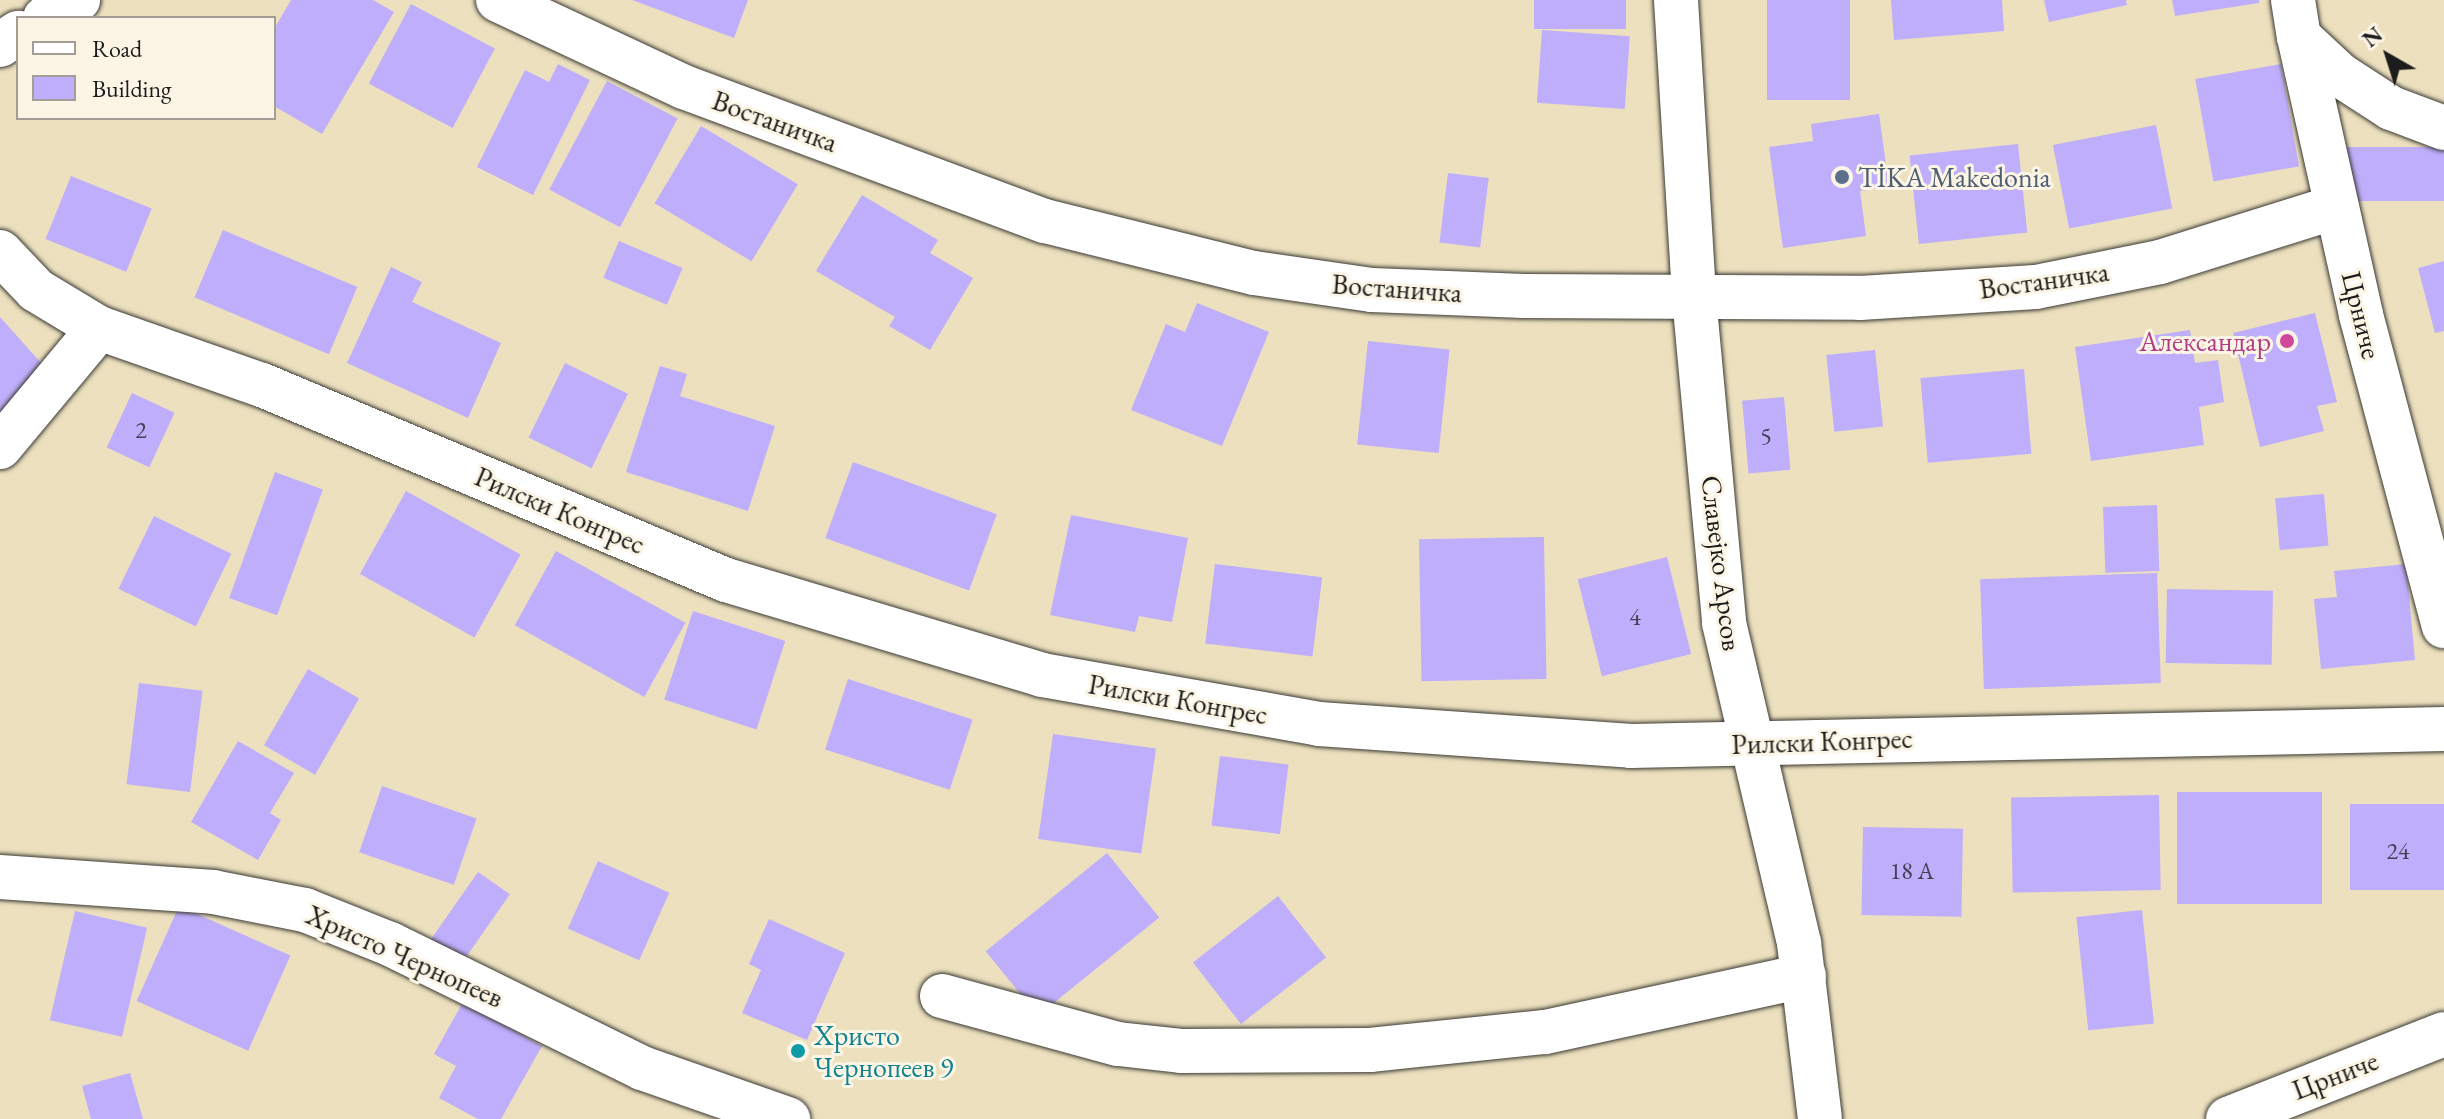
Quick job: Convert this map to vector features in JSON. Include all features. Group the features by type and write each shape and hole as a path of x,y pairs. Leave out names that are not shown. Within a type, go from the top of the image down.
{"street":[{"path":"49,16 78,0"},
{"name":"Востаничка","path":"498,0 684,87 1045,221 1254,273 1372,290 1860,298 2036,287 2160,262 2336,207"},
{"name":"Славејко Арсов","path":"1676,0 1694,297 1724,623 1755,744 1804,976 1820,1119"},
{"path":"2296,19 2362,91 2444,128"},
{"name":"Црниче","path":"2296,19 2336,207 2444,626"},
{"name":"Рилски Конгрес","path":"0,252 36,290 99,328 262,385 726,580 1042,675 1319,724 1631,746 2444,729"},
{"path":"0,447 99,328"},
{"name":"Христо Чернопеев","path":"0,877 213,892 305,910 431,964 642,1068 788,1119"},
{"path":"942,996 1118,1044 1181,1051 1370,1050 1545,1032 1804,976"},
{"name":"Црниче","path":"2228,1119 2444,1034"}],"building":[{"path":"291,0 373,0 394,12 322,134 276,107 276,26"},
{"path":"632,0 748,0 734,38"},
{"path":"1534,0 1626,0 1626,29 1534,29"},
{"path":"1767,0 1850,0 1850,100 1767,100"},
{"path":"1891,0 2002,0 2004,31 1894,40"},
{"path":"2044,0 2126,0 2127,5 2049,22"},
{"path":"2172,0 2259,0 2259,3 2175,16"},
{"path":"411,4 495,49 453,128 369,83"},
{"path":"1542,30 1630,36 1625,109 1537,103"},
{"path":"558,64 590,80 533,195 477,167 525,70 549,82"},
{"path":"2281,64 2299,166 2213,182 2195,79"},
{"path":"607,81 678,119 620,227 549,190"},
{"path":"1879,114 1889,187 1860,191 1866,236 1783,248 1769,147 1813,141 1811,124"},
{"path":"2156,125 2172,208 2069,228 2053,145"},
{"path":"701,126 798,184 752,261 655,203"},
{"path":"2018,144 2027,233 1919,244 1910,155"},
{"path":"2342,147 2444,147 2444,201 2342,201"},
{"path":"1448,173 1489,178 1480,247 1439,242"},
{"path":"71,176 152,209 126,272 46,239"},
{"path":"862,195 938,240 930,253 973,278 930,350 889,326 895,317 816,271"},
{"path":"223,230 357,287 329,354 194,297"},
{"path":"619,241 683,268 667,305 603,278"},
{"path":"2444,261 2444,331 2435,333 2418,268"},
{"path":"391,267 422,282 412,302 501,343 468,418 347,363"},
{"path":"1197,303 1269,332 1222,446 1131,410 1166,324 1185,332"},
{"path":"2315,313 2337,402 2317,406 2324,431 2260,447 2233,333"},
{"path":"0,317 51,374 0,419"},
{"path":"2190,330 2195,363 2218,360 2224,402 2199,407 2204,445 2091,461 2075,347"},
{"path":"1368,341 1450,350 1439,453 1357,444"},
{"path":"1875,350 1883,427 1834,432 1826,355"},
{"path":"565,363 628,394 592,468 529,438"},
{"path":"660,366 687,374 680,396 775,426 748,511 626,472"},
{"path":"2024,369 2031,454 1928,463 1920,378"},
{"path":"132,393 175,413 149,467 107,447"},
{"path":"1784,397 1790,470 1749,473 1742,401"},
{"path":"853,462 997,514 969,590 825,538"},
{"path":"275,472 323,489 277,615 229,598"},
{"path":"406,491 521,555 475,638 360,574"},
{"path":"2324,494 2329,546 2280,550 2275,498"},
{"path":"2157,505 2159,571 2105,573 2103,507"},
{"path":"1071,515 1188,538 1172,622 1139,616 1135,632 1050,615"},
{"path":"154,516 231,554 196,627 118,589"},
{"path":"1544,537 1546,679 1421,681 1419,539"},
{"path":"556,551 685,623 644,697 515,625"},
{"path":"1667,557 1691,654 1602,676 1578,579"},
{"path":"1215,564 1322,577 1312,657 1205,643"},
{"path":"2406,564 2415,660 2321,669 2314,599 2337,597 2334,571"},
{"path":"2157,573 2161,683 1984,689 1980,579"},
{"path":"2167,589 2273,591 2272,665 2166,663"},
{"path":"693,611 785,641 757,729 664,699"},
{"path":"308,669 359,698 315,775 264,745"},
{"path":"848,679 973,719 950,790 825,749"},
{"path":"139,683 203,691 190,792 127,784"},
{"path":"1053,734 1156,748 1141,853 1038,839"},
{"path":"238,741 294,773 270,813 281,820 258,860 191,822"},
{"path":"1220,756 1288,764 1280,834 1211,825"},
{"path":"382,786 477,819 454,885 359,852"},
{"path":"2177,792 2322,792 2322,904 2177,904"},
{"path":"2159,795 2161,890 2013,893 2011,798"},
{"path":"2350,804 2444,804 2444,890 2350,890"},
{"path":"1863,827 1963,829 1961,917 1861,915"},
{"path":"1107,853 1159,918 1038,1016 986,951"},
{"path":"598,861 669,893 639,960 568,929"},
{"path":"478,872 510,894 461,964 429,942"},
{"path":"1278,896 1326,957 1241,1024 1193,962"},
{"path":"179,906 290,956 248,1051 137,1001"},
{"path":"2142,910 2154,1023 2088,1030 2076,917"},
{"path":"75,911 147,928 122,1037 50,1020"},
{"path":"769,919 845,953 807,1040 742,1013 761,970 749,964"},
{"path":"463,1002 542,1046 501,1119 478,1119 439,1098 456,1066 434,1054"},
{"path":"130,1073 143,1119 91,1119 82,1086"}],"place":[{"name":"TİKA Makedonia","path":"1842,177"},
{"name":"Александар","path":"2287,341"},
{"name":"Христо Чернопеев 9","path":"798,1051"}]}
